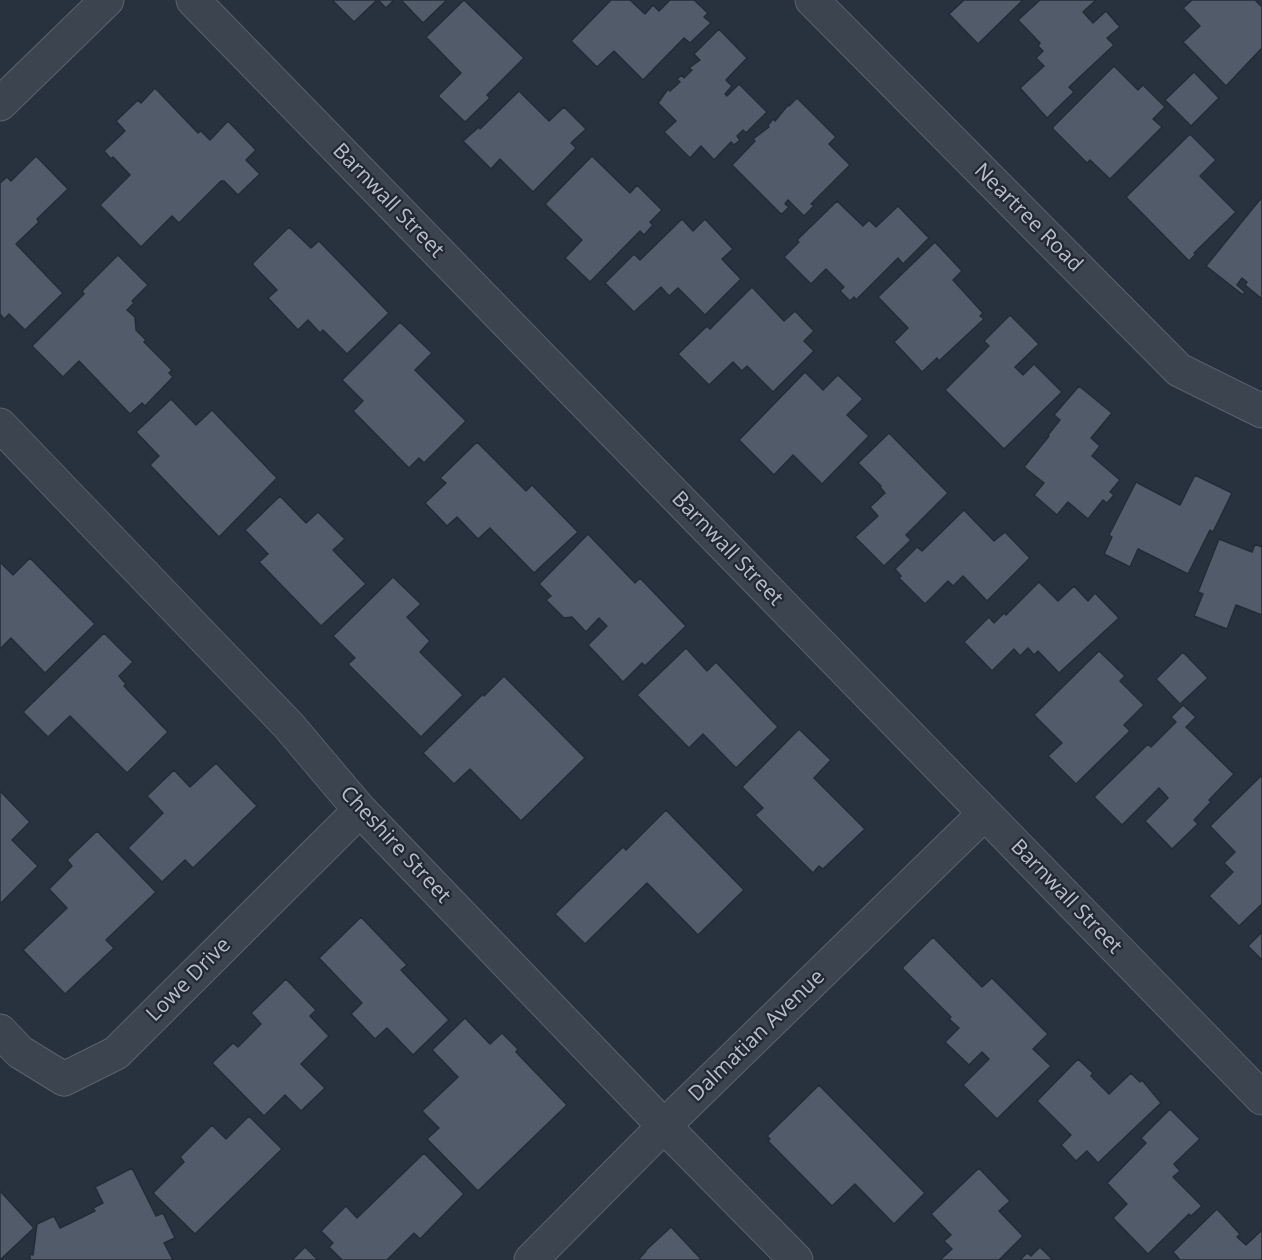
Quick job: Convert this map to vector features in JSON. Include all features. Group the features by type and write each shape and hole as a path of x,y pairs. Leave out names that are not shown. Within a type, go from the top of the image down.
{"street":[{"path":"0,104 107,0"},
{"name":"Barnwall Street","path":"193,0 1262,1098"},
{"name":"Neartree Road","path":"812,0 1179,370 1262,411"},
{"name":"Cheshire Street","path":"0,425 289,726 360,810 796,1260"},
{"name":"Lowe Drive","path":"0,1031 20,1052 64,1079 116,1053 360,810"},
{"name":"Dalmatian Avenue","path":"531,1260 664,1126 984,813"}],"building":[{"path":"332,0 377,0 354,22"},
{"path":"378,0 394,0 386,8"},
{"path":"401,0 447,0 423,23"},
{"path":"464,0 524,58 487,95 490,98 465,122 438,96 461,73 426,37"},
{"path":"611,0 630,0 645,14 653,5 659,11 670,0 694,0 708,13 704,17 711,23 690,43 684,38 643,80 614,51 597,67 571,41"},
{"path":"964,0 1023,0 978,44 949,14"},
{"path":"1040,0 1096,0 1083,12 1093,23 1106,11 1120,27 1107,38 1114,45 1069,87 1074,92 1047,118 1020,88 1044,66 1036,58 1043,51 1038,46 1040,43 1018,20"},
{"path":"1192,0 1257,0 1262,7 1262,48 1226,86 1183,42 1200,26 1183,8"},
{"path":"719,29 747,58 726,80 732,86 725,94 727,96 739,84 767,112 746,133 743,130 737,136 740,140 734,145 731,142 714,160 701,146 690,158 664,132 676,121 658,103 668,89 670,91 680,82 677,79 682,75 684,78 692,70 689,68 700,60 694,54"},
{"path":"1114,66 1138,90 1143,85 1165,107 1153,119 1162,127 1110,179 1090,160 1087,163 1052,128"},
{"path":"1194,72 1219,98 1191,126 1165,100"},
{"path":"155,88 198,133 201,131 210,140 228,121 256,150 246,160 260,174 238,195 224,181 221,181 179,223 172,216 141,247 100,205 130,175 104,151 125,131 116,121 138,100 141,103"},
{"path":"519,91 549,121 564,107 586,129 571,143 576,148 533,192 500,159 491,169 463,141 479,127 480,129"},
{"path":"797,98 836,137 829,144 850,165 811,204 814,206 804,216 788,200 785,204 789,207 782,214 779,212 732,165 755,141 753,139 769,127 773,119 775,121"},
{"path":"1190,134 1216,160 1200,176 1236,212 1194,253 1196,254 1189,261 1126,197"},
{"path":"36,156 68,189 37,219 39,222 16,244 63,293 25,330 9,314 4,319 0,314 0,183 7,177 11,181"},
{"path":"592,156 630,193 637,185 662,210 650,222 653,225 644,235 640,231 590,282 565,258 582,240 545,204"},
{"path":"1262,197 1262,299 1245,285 1247,282 1242,278 1237,285 1245,292 1243,295 1206,266"},
{"path":"837,201 863,226 869,220 876,227 898,206 929,238 903,264 898,258 856,300 854,297 850,301 840,291 844,287 826,269 811,284 784,257 799,242 797,240"},
{"path":"682,219 693,231 705,219 733,249 722,259 741,279 705,315 678,288 669,296 661,287 634,312 605,283 634,254 640,260"},
{"path":"289,227 311,248 319,241 389,313 347,354 323,330 320,333 308,320 298,330 268,298 277,290 252,264"},
{"path":"935,242 962,271 953,280 983,313 980,316 984,319 939,361 937,358 922,372 894,342 908,328 878,297"},
{"path":"118,255 148,285 132,301 134,303 127,310 135,317 136,330 146,340 144,342 172,370 169,373 173,377 145,406 142,403 130,414 79,361 63,377 32,346 84,294 82,291"},
{"path":"752,287 784,321 795,311 814,331 804,341 814,351 773,392 747,366 742,371 733,362 709,385 678,354 707,326 710,329"},
{"path":"1010,315 1039,344 1015,367 1023,375 1034,364 1062,392 1004,449 945,390 989,346 984,341"},
{"path":"400,322 432,353 415,370 466,421 424,463 419,458 409,468 353,411 363,401 342,380"},
{"path":"805,372 823,390 838,375 863,399 847,415 869,436 822,484 793,455 774,475 739,440"},
{"path":"1079,386 1112,413 1091,438 1100,446 1092,456 1120,480 1110,492 1114,495 1107,503 1103,500 1088,519 1068,502 1057,515 1034,495 1044,483 1024,467 1060,420 1054,415"},
{"path":"171,399 196,425 212,410 277,478 219,537 150,465 159,456 136,432"},
{"path":"889,433 948,493 906,535 911,540 884,566 855,537 878,516 870,507 885,493 858,463"},
{"path":"477,442 526,491 532,485 578,532 534,573 490,528 478,539 457,517 447,526 425,503 446,483 440,478"},
{"path":"1195,475 1232,493 1213,532 1210,530 1188,574 1138,549 1130,567 1104,554 1112,537 1109,535 1136,482 1180,505"},
{"path":"280,496 306,523 318,512 345,539 333,550 366,584 321,626 259,562 268,554 245,530"},
{"path":"964,510 994,541 1005,532 1030,558 987,601 963,576 953,586 948,581 925,604 899,578 901,576 895,569 917,547 922,551"},
{"path":"588,534 635,583 640,578 686,626 645,666 642,663 623,682 588,645 607,626 599,618 586,632 572,617 564,618 546,600 551,596 539,584"},
{"path":"1219,539 1252,552 1255,544 1262,547 1262,615 1236,605 1227,629 1194,616 1203,594 1198,592"},
{"path":"30,558 95,624 45,673 11,638 0,649 0,562 13,575"},
{"path":"393,577 421,604 407,617 430,641 420,652 463,695 421,737 348,664 355,658 333,636"},
{"path":"1039,582 1058,601 1074,586 1088,601 1095,593 1119,618 1059,673 1038,651 1034,655 1028,648 1020,656 1014,649 992,671 964,642 989,617 994,623 1004,613 1006,615"},
{"path":"104,633 133,662 119,676 126,684 124,686 168,732 127,773 70,716 48,737 23,712"},
{"path":"686,648 707,671 716,662 778,727 736,768 703,734 689,748 637,695"},
{"path":"1099,651 1125,676 1120,681 1144,705 1124,725 1130,731 1076,784 1048,756 1062,743 1034,715"},
{"path":"1183,652 1208,678 1180,704 1156,679"},
{"path":"504,676 585,758 521,821 470,769 454,784 423,753"},
{"path":"1183,705 1196,717 1186,727 1234,774 1209,800 1211,802 1194,820 1198,824 1172,849 1145,821 1168,798 1159,788 1122,825 1094,797 1148,744 1151,747 1176,722 1171,717"},
{"path":"799,729 831,760 814,778 865,829 823,869 819,866 813,873 755,815 763,808 742,787"},
{"path":"216,763 257,806 193,868 185,860 162,882 128,848 163,813 147,796 174,770 190,787"},
{"path":"1262,775 1262,904 1239,926 1209,896 1233,872 1224,863 1235,852 1210,826"},
{"path":"0,791 30,822 12,840 38,866 0,904"},
{"path":"666,810 744,890 698,935 647,883 585,944 555,914 623,847 626,850"},
{"path":"97,831 156,892 106,940 114,948 65,994 23,950 67,908 49,889 72,866 67,860"},
{"path":"361,917 407,965 401,970 449,1020 413,1055 387,1028 375,1039 351,1014 362,1003 319,958"},
{"path":"1262,932 1262,960 1248,946"},
{"path":"933,937 982,987 992,978 1048,1034 1033,1049 1051,1066 997,1119 963,1085 989,1059 982,1052 969,1065 945,1042 959,1028 902,968"},
{"path":"286,979 316,1010 310,1016 329,1036 301,1064 325,1088 301,1111 285,1095 264,1116 212,1063 233,1043 238,1047 261,1024 251,1013"},
{"path":"465,1018 490,1044 502,1033 518,1049 516,1052 567,1105 478,1191 427,1139 439,1128 422,1111 458,1077 432,1050"},
{"path":"1078,1059 1093,1073 1091,1076 1109,1094 1131,1073 1140,1082 1142,1080 1161,1103 1098,1163 1087,1151 1076,1161 1061,1145 1071,1135 1037,1101"},
{"path":"819,1085 925,1193 894,1224 855,1184 832,1206 768,1141 770,1139 767,1136"},
{"path":"1170,1109 1200,1139 1174,1164 1180,1171 1173,1177 1202,1206 1191,1216 1189,1214 1148,1254 1113,1218 1127,1204 1107,1183 1146,1143 1141,1138"},
{"path":"249,1116 282,1149 195,1234 153,1193 184,1162 180,1157 212,1125 226,1139"},
{"path":"424,1153 464,1194 420,1239 414,1233 387,1260 342,1260 329,1247 333,1243 321,1231 346,1206 357,1218"},
{"path":"132,1168 156,1216 163,1213 175,1238 164,1243 173,1260 30,1260 30,1254 33,1255 37,1224 54,1216 60,1228 95,1211 93,1208 103,1203 95,1187"},
{"path":"979,1168 1010,1201 999,1211 1023,1236 999,1260 940,1260 952,1249 944,1241 951,1235 931,1214"},
{"path":"0,1191 34,1228 0,1260"},
{"path":"1217,1209 1240,1234 1237,1237 1246,1245 1262,1230 1262,1260 1180,1260 1173,1252"},
{"path":"671,1227 702,1260 638,1260 645,1251"},
{"path":"305,1247 318,1260 292,1260"},
{"path":"1040,1247 1053,1260 1020,1260 1027,1253 1031,1256"}]}
